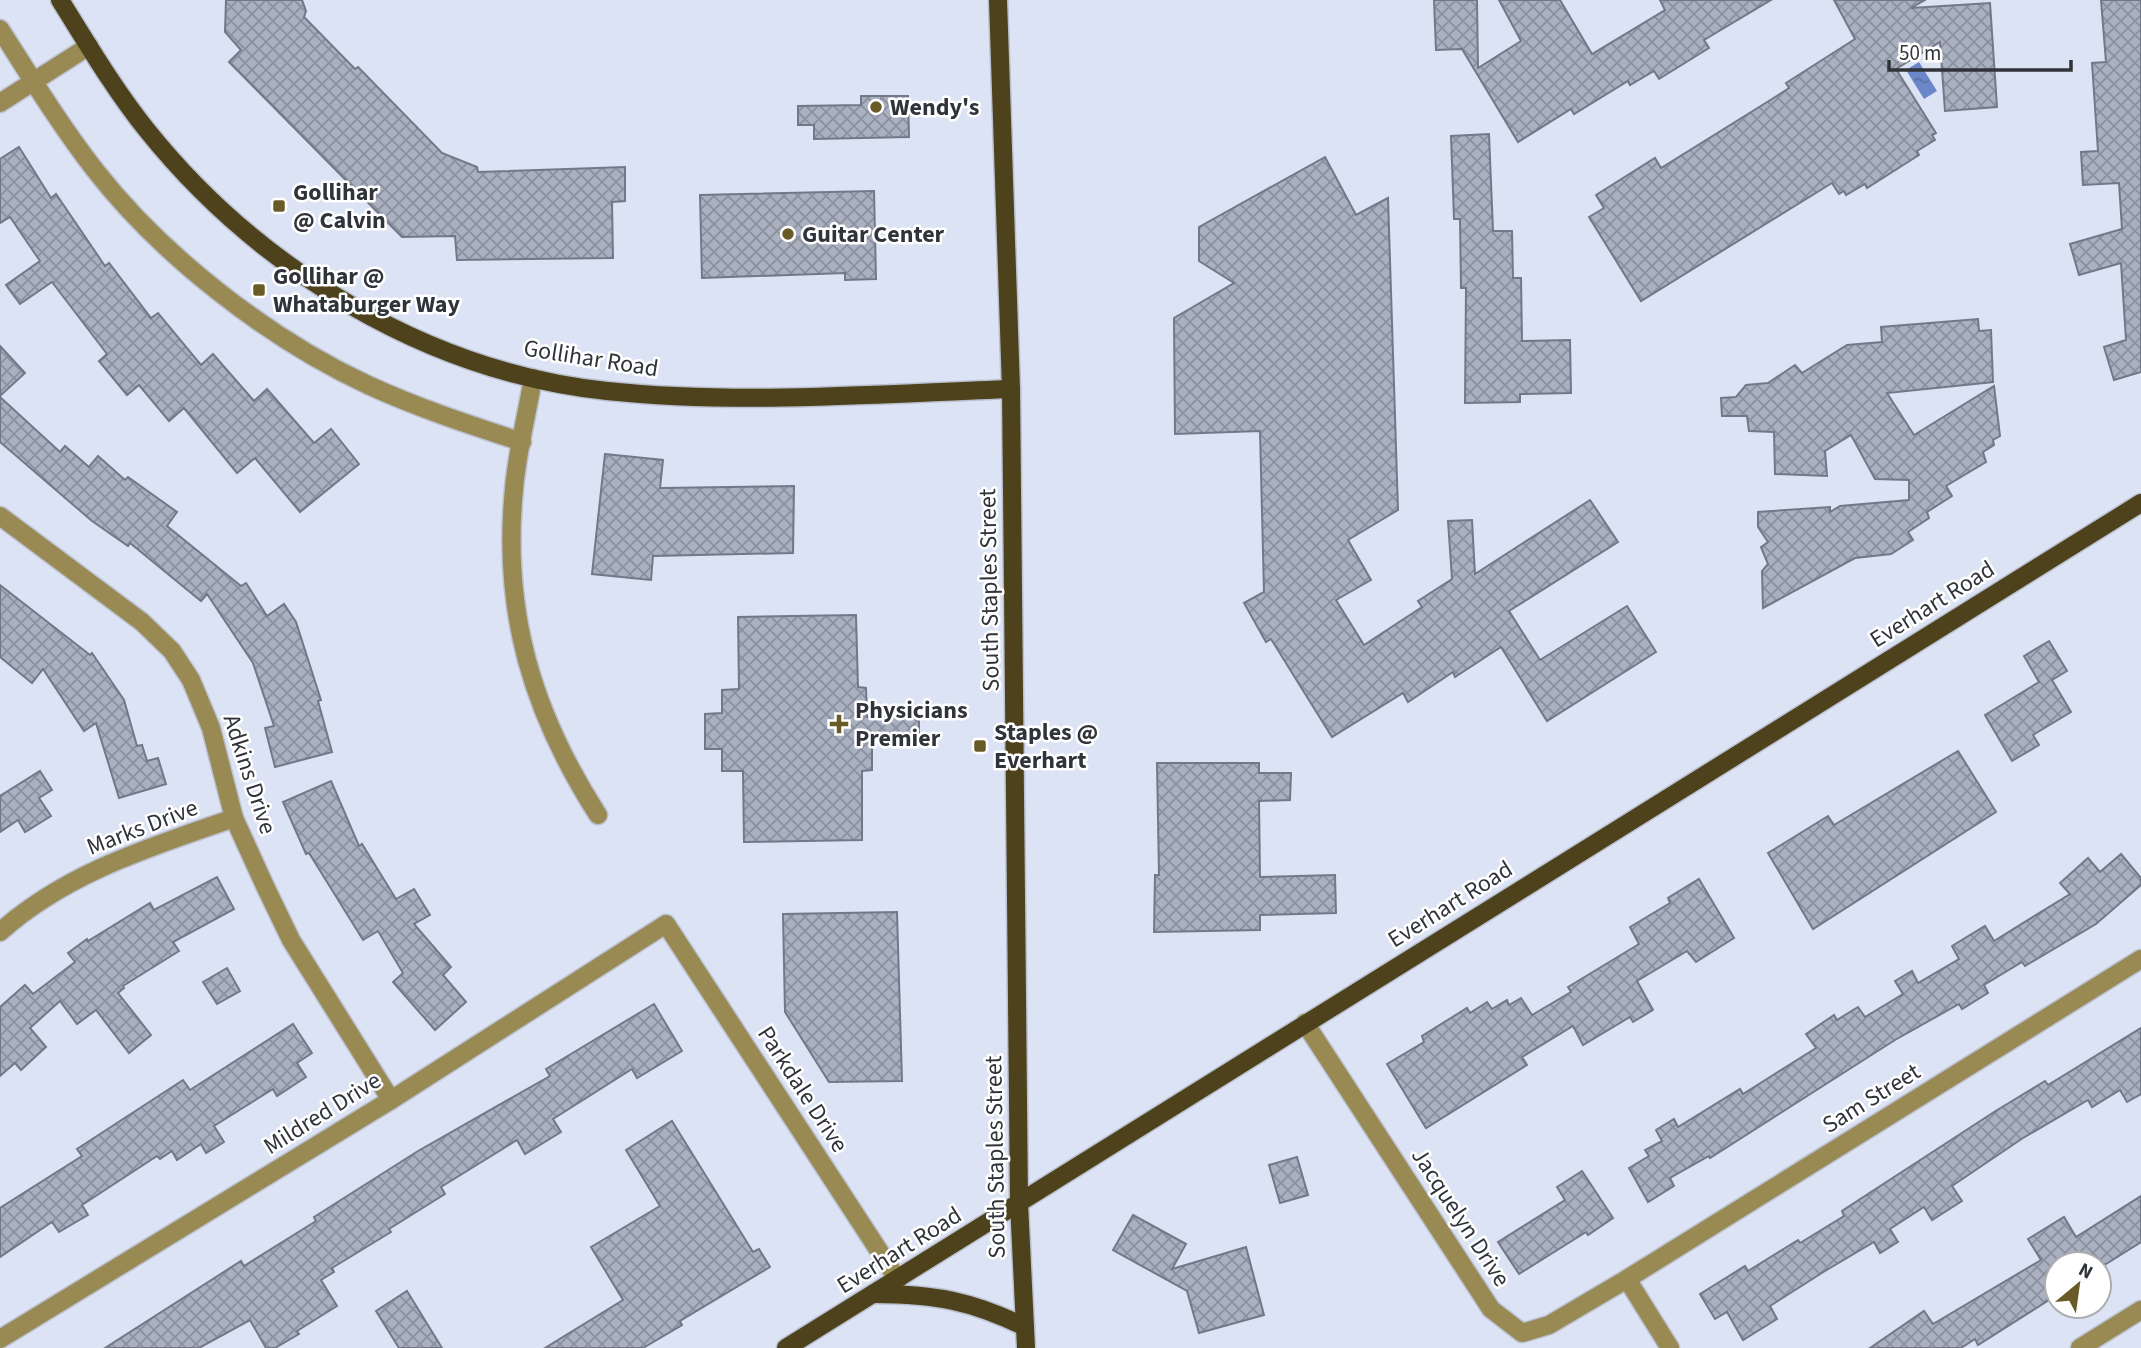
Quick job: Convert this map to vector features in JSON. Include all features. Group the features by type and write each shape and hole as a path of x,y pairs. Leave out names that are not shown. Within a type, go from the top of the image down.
{"main road":[{"name":"Gollihar Road","path":"60,0 145,128 194,183 248,234 290,265 368,315 434,345 533,378 606,390 774,398 1011,389"},
{"name":"South Staples Street","path":"998,0 1011,389 1019,1203 1026,1348"},
{"name":"Everhart Road","path":"786,1348 2141,503"},
{"path":"876,1294 925,1294 948,1298 994,1312 1025,1327"}],"street":[{"path":"0,29 33,82 96,171 151,230 237,304 282,335 365,384 421,408 522,442"},
{"path":"0,103 89,46"},
{"path":"533,378 514,488 511,546 516,614 536,697 552,736 598,815"},
{"name":"Adkins Drive","path":"0,516 142,622 172,651 191,680 211,728 234,818 291,940 391,1100"},
{"name":"Marks Drive","path":"0,932 18,916 104,864 234,818"},
{"name":"Mildred Drive","path":"0,1339 391,1100 666,924"},
{"name":"Parkdale Drive","path":"666,924 898,1280"},
{"name":"Sam Street","path":"1627,1279 2141,959"},
{"name":"Jacquelyn Drive","path":"1305,1023 1491,1309 1522,1333 1549,1325 1627,1279"},
{"path":"1627,1279 1670,1348"},
{"path":"2080,1348 2141,1310"}],"water":[{"path":"1919,62 1937,91 1924,99 1906,70"}],"building":[{"path":"226,0 302,0 306,11 304,17 355,69 358,67 442,153 477,167 478,172 625,167 625,201 612,202 613,258 457,260 455,236 402,237 229,62 241,50 225,32"},
{"path":"1434,0 1477,0 1478,68 1521,41 1499,0 1560,0 1592,54 1665,10 1660,0 1771,0 1704,40 1709,48 1659,79 1654,71 1630,85 1628,81 1574,114 1571,109 1518,142 1462,49 1436,50"},
{"path":"1834,0 1925,0 1911,8 1990,3 1997,107 1945,111 1940,42 1896,69 1936,133 1932,135 1935,140 1917,151 1919,155 1867,188 1865,184 1846,195 1844,191 1839,194 1832,183 1641,301 1589,217 1604,208 1596,195 1655,158 1661,168 1789,88 1786,83 1855,39"},
{"path":"2101,0 2141,0 2141,372 2114,380 2104,347 2126,340 2121,263 2079,275 2070,244 2122,229 2119,183 2083,185 2081,152 2098,151 2092,63 2106,62"},
{"path":"861,96 908,96 909,137 814,139 814,125 798,125 798,106 861,105"},
{"path":"1489,134 1493,231 1512,231 1513,278 1521,278 1522,341 1570,340 1571,393 1520,394 1520,402 1465,403 1466,288 1461,288 1460,219 1454,219 1451,136"},
{"path":"19,147 51,198 56,194 105,266 109,263 151,318 158,313 201,365 213,354 254,401 267,389 314,443 331,429 359,464 300,512 255,458 237,473 184,408 169,421 139,385 127,395 99,361 107,354 52,282 20,304 6,285 40,261 10,217 0,223 0,159"},
{"path":"1325,157 1356,215 1388,198 1398,510 1348,540 1371,580 1336,600 1364,645 1422,607 1418,601 1452,579 1448,521 1472,520 1475,574 1590,500 1618,542 1509,611 1540,660 1627,606 1656,652 1547,721 1501,647 1455,677 1453,672 1408,702 1403,693 1332,737 1271,639 1266,642 1244,603 1264,592 1260,431 1175,434 1174,318 1234,283 1199,261 1199,227"},
{"name":"Guitar Center","path":"874,191 876,279 845,280 845,273 702,278 700,195"},
{"path":"1978,319 1979,331 1991,330 1993,382 1887,393 1914,435 1994,386 2000,436 1993,440 1994,445 1983,452 1986,462 1946,486 1952,496 1927,512 1929,518 1908,532 1913,540 1891,554 1855,558 1763,608 1762,571 1768,564 1761,547 1768,542 1758,527 1758,512 1830,507 1830,512 1840,506 1909,500 1909,480 1875,479 1851,435 1825,451 1827,476 1775,474 1774,432 1749,431 1747,416 1722,416 1721,398 1736,397 1746,385 1768,383 1795,365 1802,373 1847,345 1882,342 1881,327"},
{"path":"0,346 25,373 0,396"},
{"path":"0,397 60,452 65,446 89,467 98,456 125,480 128,477 177,512 167,526 241,586 246,583 267,616 284,604 296,622 321,700 318,701 332,752 275,767 265,728 274,726 253,663 207,594 201,601 130,543 128,546 92,521 0,442"},
{"path":"605,454 663,460 660,488 794,486 793,553 653,556 651,580 592,574"},
{"path":"0,585 90,655 92,653 124,700 137,746 142,745 147,761 158,758 166,784 119,798 96,723 84,731 43,669 32,683 0,657"},
{"path":"856,615 858,687 866,688 867,717 919,717 919,734 872,736 872,770 862,771 862,840 744,842 743,771 722,771 722,749 705,749 705,714 722,713 722,690 739,689 738,617"},
{"path":"2049,641 2067,671 2052,680 2071,712 2033,735 2039,745 2012,761 1985,715 2039,682 2024,656"},
{"path":"1958,751 1996,812 1813,929 1768,853 1828,816 1834,825"},
{"path":"1157,763 1259,763 1259,773 1291,773 1290,800 1259,801 1260,877 1335,875 1336,913 1260,915 1260,930 1154,932 1155,875 1159,875"},
{"path":"40,771 52,790 39,798 51,816 25,832 18,820 0,832 0,796"},
{"path":"331,781 359,846 362,844 396,899 414,889 430,915 414,924 451,967 443,975 466,1002 435,1030 393,982 403,973 378,931 363,940 309,853 306,854 283,802"},
{"path":"2121,854 2141,878 2141,885 2096,924 2025,966 2022,962 1984,985 1988,993 1962,1009 1959,1004 1895,1040 1710,1158 1709,1156 1670,1178 1674,1186 1648,1202 1629,1168 1649,1156 1645,1150 1662,1141 1656,1130 1674,1119 1678,1127 1740,1089 1743,1094 1816,1048 1806,1034 1834,1015 1837,1020 1858,1007 1865,1017 1903,994 1895,981 1912,971 1918,983 1959,959 1952,946 1985,926 1994,941 2070,894 2060,883 2088,858 2100,872"},
{"path":"217,877 234,909 173,942 179,951 123,986 118,993 151,1035 129,1053 96,1010 77,1024 60,1001 30,1028 46,1047 21,1070 15,1063 0,1076 0,1007 25,985 33,994 75,962 68,953 87,939 88,941 150,903 154,910"},
{"path":"1699,879 1734,938 1696,962 1687,951 1637,981 1653,1010 1633,1022 1630,1017 1583,1045 1573,1026 1522,1057 1527,1065 1426,1128 1387,1064 1424,1042 1422,1036 1467,1008 1470,1013 1487,1002 1492,1009 1507,1000 1509,1005 1521,998 1532,1015 1571,992 1568,987 1639,944 1630,927 1670,903 1668,898"},
{"path":"897,912 902,1081 829,1082 785,1012 783,914"},
{"path":"227,968 240,991 217,1004 203,982"},
{"path":"654,1004 682,1051 637,1078 632,1069 553,1119 561,1132 525,1154 517,1140 441,1187 445,1194 389,1229 391,1232 332,1268 334,1272 321,1280 337,1306 297,1331 299,1334 275,1348 266,1348 250,1320 199,1348 105,1348 241,1261 244,1266 316,1221 314,1217 418,1151 550,1076 546,1069"},
{"path":"293,1024 312,1053 297,1063 306,1077 277,1096 273,1089 214,1126 224,1142 206,1153 201,1144 177,1160 172,1151 160,1159 157,1156 82,1205 88,1215 59,1232 52,1222 0,1257 0,1208 82,1156 77,1149 183,1080 190,1090"},
{"path":"2141,1028 2141,1094 2127,1102 2120,1090 2092,1107 2088,1100 2023,1138 1952,1186 1962,1201 1932,1220 1924,1207 1890,1229 1898,1242 1880,1253 1874,1242 1825,1271 1770,1306 1777,1319 1743,1340 1727,1312 1715,1319 1700,1294 1745,1266 1748,1271 1798,1240 1800,1243 1844,1216 1842,1211 1994,1112 2045,1081 2048,1085"},
{"path":"672,1121 753,1252 759,1249 770,1267 680,1321 682,1325 643,1348 545,1348 623,1300 591,1247 660,1206 626,1150"},
{"path":"1297,1157 1308,1195 1280,1203 1269,1165"},
{"path":"1582,1171 1613,1218 1519,1274 1498,1242 1565,1200 1557,1187"},
{"path":"2141,1196 2141,1242 2113,1260 2113,1250 2043,1250 2043,1304 1978,1345 1975,1339 1961,1348 1870,1348 1924,1311 1933,1324 2041,1260 2028,1239 2064,1217 2076,1237"},
{"path":"1133,1215 1186,1244 1172,1269 1246,1247 1264,1315 1199,1333 1187,1291 1113,1250"},
{"path":"407,1291 442,1348 399,1348 376,1311"}],"place":[{"name":"Wendy's","path":"876,107"},
{"name":"Gollihar @ Calvin","path":"279,206"},
{"name":"Guitar Center","path":"788,234"},
{"name":"Gollihar @ Whataburger Way","path":"259,290"},
{"name":"Physicians Premier","path":"839,724"},
{"name":"Staples @ Everhart","path":"980,746"}]}
